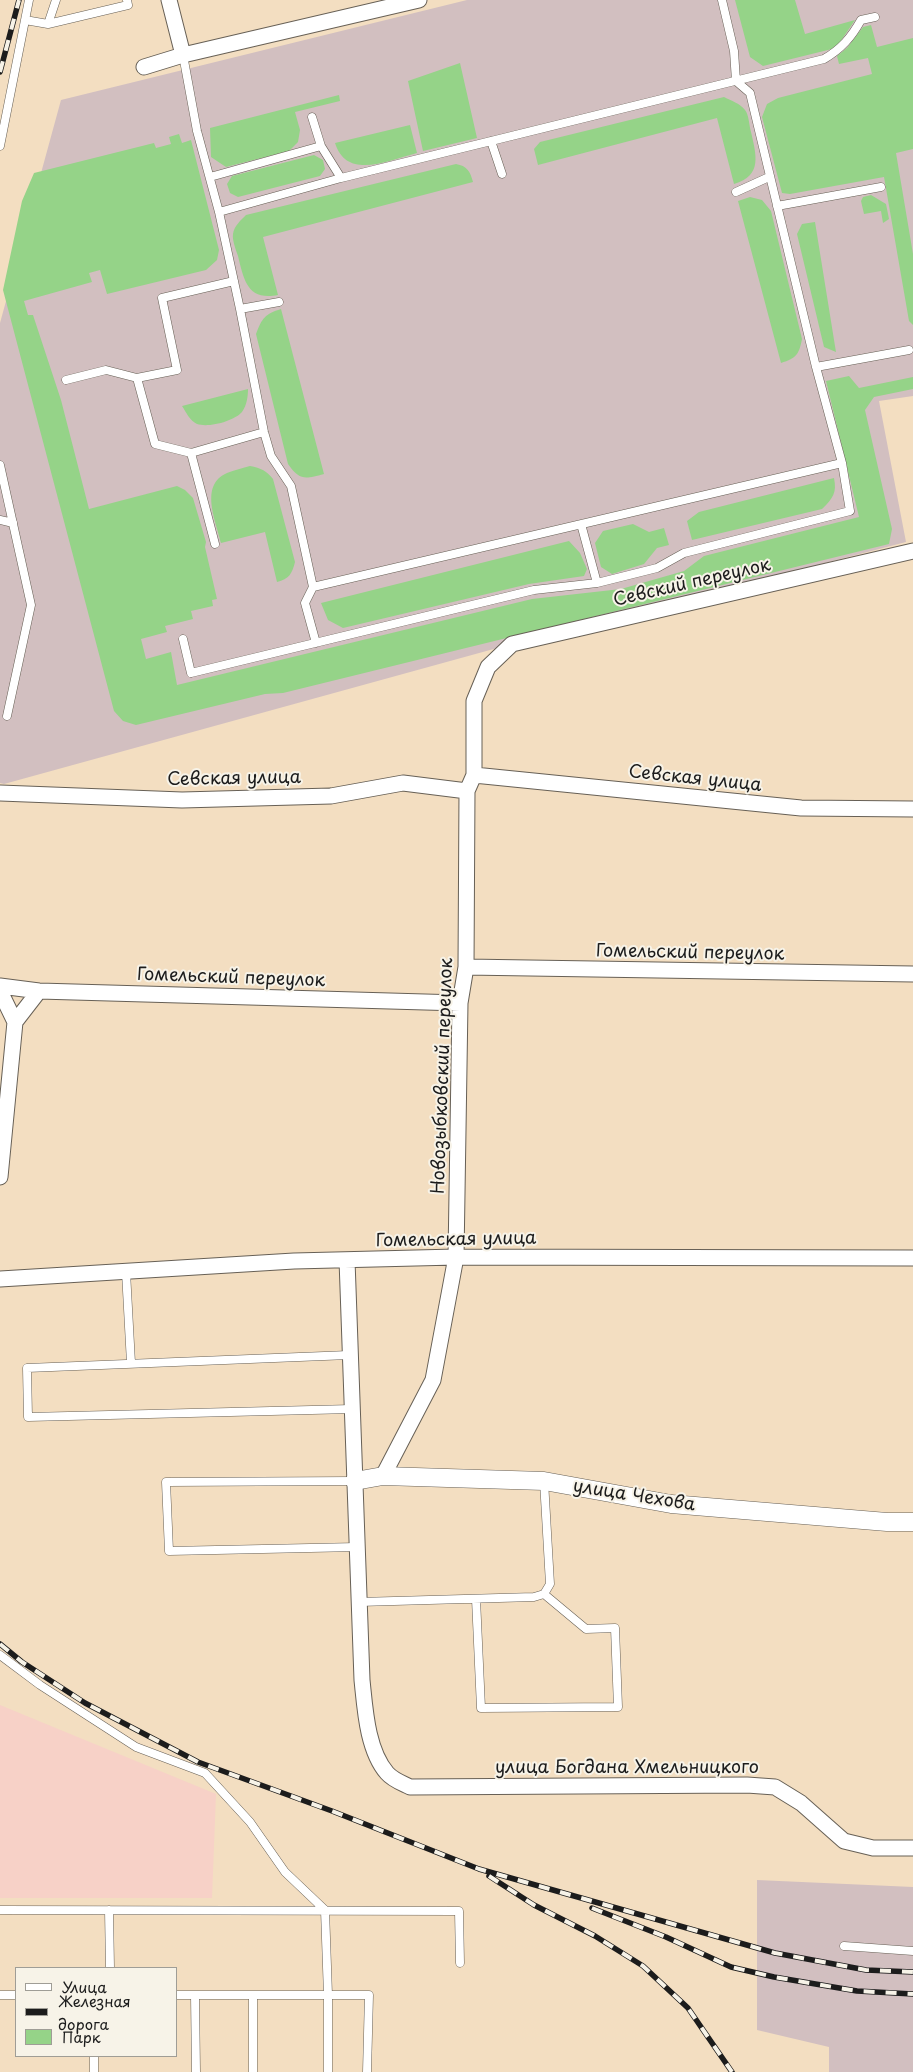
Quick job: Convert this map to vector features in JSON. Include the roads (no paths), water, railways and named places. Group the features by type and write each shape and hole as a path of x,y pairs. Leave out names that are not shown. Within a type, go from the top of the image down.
{"street":[{"path":"169,0 183,55"},
{"path":"144,67 183,55 419,0"},
{"name":"Севский переулок","path":"488,667 512,644 913,551"},
{"name":"Новозыбковский переулок","path":"383,1476 433,1380 456,1257 460,1004 466,967 467,791 474,775 474,701 488,667"},
{"name":"Севская улица","path":"474,775 800,808 913,809"},
{"name":"Севская улица","path":"0,792 182,800 331,796 403,782 467,791"},
{"name":"Гомельский переулок","path":"466,967 913,974"},
{"name":"Гомельский переулок","path":"0,986 40,991 460,1004"},
{"path":"0,991 15,1022 0,1177"},
{"path":"15,1022 40,991"},
{"name":"Гомельская улица","path":"0,1279 294,1261 456,1257 913,1258"},
{"path":"347,1260 359,1602"},
{"name":"улица Чехова","path":"355,1481 383,1476 544,1481 671,1504 887,1522 913,1522"},
{"name":"улица Богдана Хмельницкого","path":"359,1602 362,1680 367,1725 377,1756 386,1772 395,1780 410,1787 747,1785 775,1787 801,1803 844,1841 873,1848 913,1848"}],"lane":[{"path":"0,146 30,0"},
{"path":"48,24 56,0"},
{"path":"26,20 48,24 128,5 127,0"},
{"path":"183,639 191,673 534,590 598,583 657,568 684,553 850,512 842,463 816,367 750,93 736,81 734,51 722,0"},
{"path":"219,212 341,178 824,59 837,51 852,37 861,20 875,17"},
{"path":"183,55 197,131 219,212 270,456 291,486 313,587 305,603 316,643"},
{"path":"312,117 321,146 341,178"},
{"path":"491,141 502,174"},
{"path":"210,177 321,146"},
{"path":"736,192 769,177"},
{"path":"776,206 881,187"},
{"path":"66,380 106,370 137,378 177,370 162,298 234,281"},
{"path":"240,309 279,302"},
{"path":"816,367 909,350"},
{"path":"137,378 155,444 192,453 264,432"},
{"path":"192,453 215,544"},
{"path":"313,587 842,463"},
{"path":"0,465 31,605 7,716"},
{"path":"0,520 13,523"},
{"path":"581,524 598,583"},
{"path":"126,1272 132,1363"},
{"path":"349,1355 27,1368 28,1416 352,1409"},
{"path":"355,1481 166,1482 169,1551 357,1547"},
{"path":"359,1602 534,1597 544,1594 550,1584 544,1481"},
{"path":"476,1599 481,1708 618,1708 615,1628 586,1629 544,1594"},
{"path":"0,1655 40,1685 136,1747 205,1773 250,1822 285,1872 325,1910 328,2072"},
{"path":"0,1910 459,1911 460,1963"},
{"path":"110,1910 110,1967"},
{"path":"844,1946 913,1951"},
{"path":"0,1995 15,1995"},
{"path":"178,1995 369,1995 367,2072"},
{"path":"195,1995 196,2072"},
{"path":"253,1995 253,2072"},
{"path":"94,2057 94,2072"}],"railway":[{"path":"0,72 19,0"},
{"path":"0,1644 22,1662 85,1703 198,1762 332,1811 479,1869 775,1953 866,1970 913,1972"},
{"path":"489,1876 534,1905 595,1936 643,1966 688,2008 732,2072"},
{"path":"592,1908 666,1937 731,1967 774,1977 857,1991 913,1994"}]}
